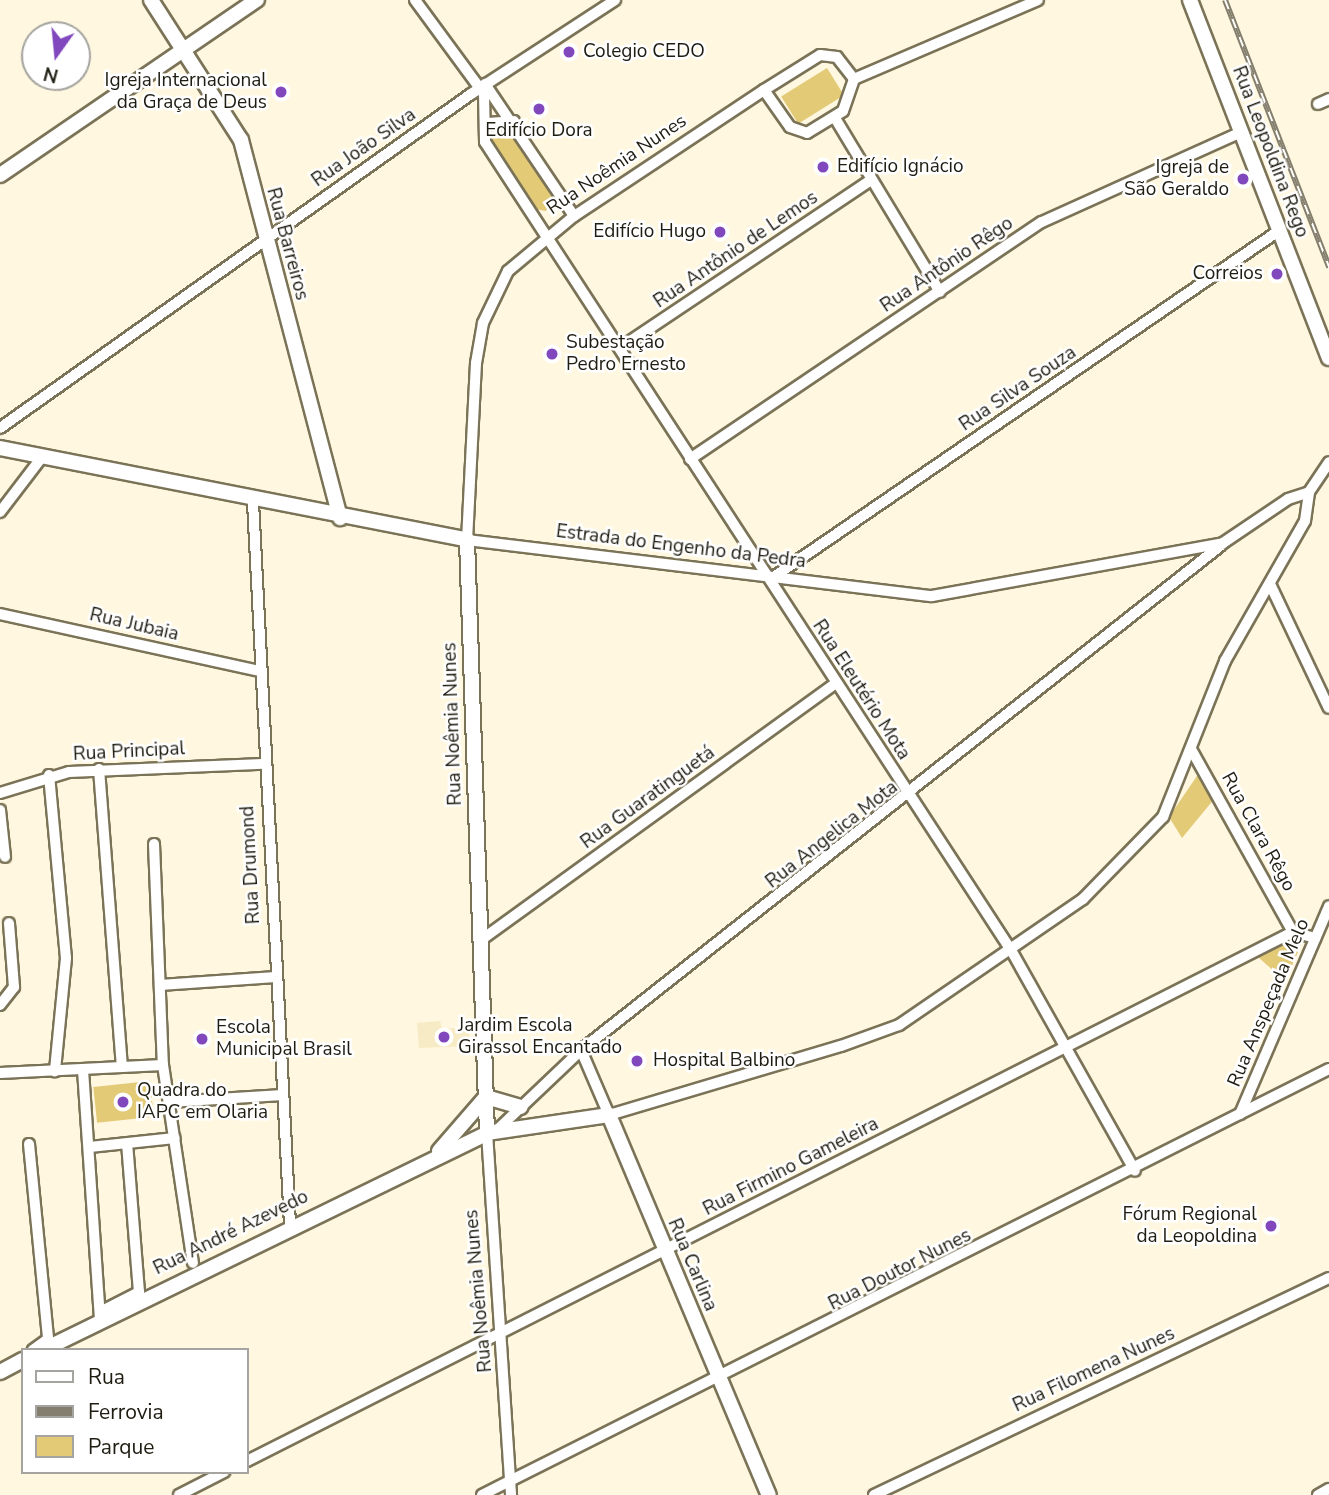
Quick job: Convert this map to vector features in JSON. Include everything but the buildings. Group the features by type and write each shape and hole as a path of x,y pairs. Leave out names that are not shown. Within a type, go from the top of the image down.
{"street":[{"name":"Rua Barreiros","path":"151,0 186,49 241,140 264,240 340,518"},
{"path":"0,176 257,0"},
{"path":"415,0 473,80 485,89 514,121 574,216"},
{"name":"Rua João Silva","path":"0,428 264,240 485,89 600,4 615,0"},
{"path":"855,79 1038,0"},
{"name":"Rua Leopoldina Rego","path":"1190,0 1329,358"},
{"path":"820,55 837,57 855,79 849,102 835,118 815,131 799,132 764,90 820,55"},
{"name":"Rua Eleutério Mota","path":"485,89 485,142 770,576 835,684 1011,950 1135,1171"},
{"name":"Rua Noêmia Nunes","path":"511,1495 492,1132 486,1097 467,540 483,323 508,271 547,235 764,90"},
{"path":"1318,104 1329,99"},
{"path":"835,118 940,292"},
{"path":"487,123 514,121"},
{"name":"Rua Antônio Rêgo","path":"690,458 1042,222 1241,132"},
{"name":"Rua Antônio de Lemos","path":"620,348 871,180"},
{"name":"Rua Silva Souza","path":"770,576 1280,230"},
{"name":"Estrada do Engenho da Pedra","path":"0,448 253,502 467,540 932,596 1223,543 1288,499 1309,492"},
{"path":"0,512 42,457"},
{"path":"609,1115 877,1035 1011,950 1083,899 1152,834 1191,749 1225,661 1305,521 1309,492 1329,461"},
{"name":"Rua Drumond","path":"253,502 263,764 290,1225"},
{"name":"Rua Angelica Mota","path":"492,1132 581,1050 910,796 1223,543"},
{"path":"1270,583 1329,708"},
{"name":"Rua Jubaia","path":"0,614 260,671"},
{"name":"Rua Guaratinguetá","path":"481,940 835,684"},
{"name":"Rua Clara Rêgo","path":"1191,749 1293,932"},
{"name":"Rua Principal","path":"0,793 49,775 99,769 263,764"},
{"path":"99,769 122,1067"},
{"path":"49,775 66,958 55,1071"},
{"path":"0,810 5,857"},
{"path":"154,844 163,1065 193,1263"},
{"name":"Rua Anspeçada Melo","path":"1240,1114 1329,906"},
{"path":"0,1006 14,987 9,923"},
{"path":"1293,932 1315,938"},
{"name":"Rua Firmino Gameleira","path":"248,1460 503,1329 1066,1049 1293,932"},
{"path":"160,985 276,977"},
{"name":"Rua Carlina","path":"581,1050 769,1495"},
{"path":"0,1073 163,1065"},
{"name":"Rua Doutor Nunes","path":"482,1495 721,1380 1135,1171 1329,1069"},
{"path":"83,1070 100,1316 139,1292 127,1143"},
{"path":"169,1102 283,1095"},
{"path":"486,1097 521,1107"},
{"name":"Rua André Azevedo","path":"437,1153 486,1097"},
{"name":"Rua André Azevedo","path":"46,1348 100,1316 437,1153 492,1132 609,1115"},
{"path":"90,1147 174,1138"},
{"path":"29,1144 48,1339 36,1348"},
{"name":"Rua Filomena Nunes","path":"874,1495 1329,1278"},
{"path":"0,1365 21,1355"},
{"path":"0,1371 21,1361"},
{"path":"179,1495 220,1474"},
{"path":"1318,1495 1329,1489"}],"shaded area":[{"name":"Jardim Escola Girassol Encantado","path":"440,1021 442,1029 469,1027 470,1046 419,1048 417,1023"}],"green space":[{"path":"827,68 844,95 798,124 781,97"},
{"path":"507,125 555,193 546,211 534,209 489,140 494,126"},
{"path":"1199,773 1215,798 1182,838 1169,817"},
{"path":"1295,937 1302,943 1285,981 1257,956"},
{"name":"Quadra do IAPC em Olaria","path":"150,1081 154,1117 97,1123 93,1087"}],"railway":[{"path":"1225,0 1329,267"}],"place":[{"name":"Colegio CEDO","path":"569,52"},
{"name":"Igreja Internacional da Graça de Deus","path":"281,92"},
{"name":"Edifício Dora","path":"539,109"},
{"name":"Edifício Ignácio","path":"823,167"},
{"name":"Igreja de São Geraldo","path":"1243,179"},
{"name":"Edifício Hugo","path":"720,232"},
{"name":"Correios","path":"1277,274"},
{"name":"Subestação Pedro Ernesto","path":"552,354"},
{"name":"Jardim Escola Girassol Encantado","path":"444,1037"},
{"name":"Escola Municipal Brasil","path":"202,1039"},
{"name":"Hospital Balbino","path":"637,1061"},
{"name":"Quadra do IAPC em Olaria","path":"123,1102"},
{"name":"Fórum Regional da Leopoldina","path":"1271,1226"}]}
